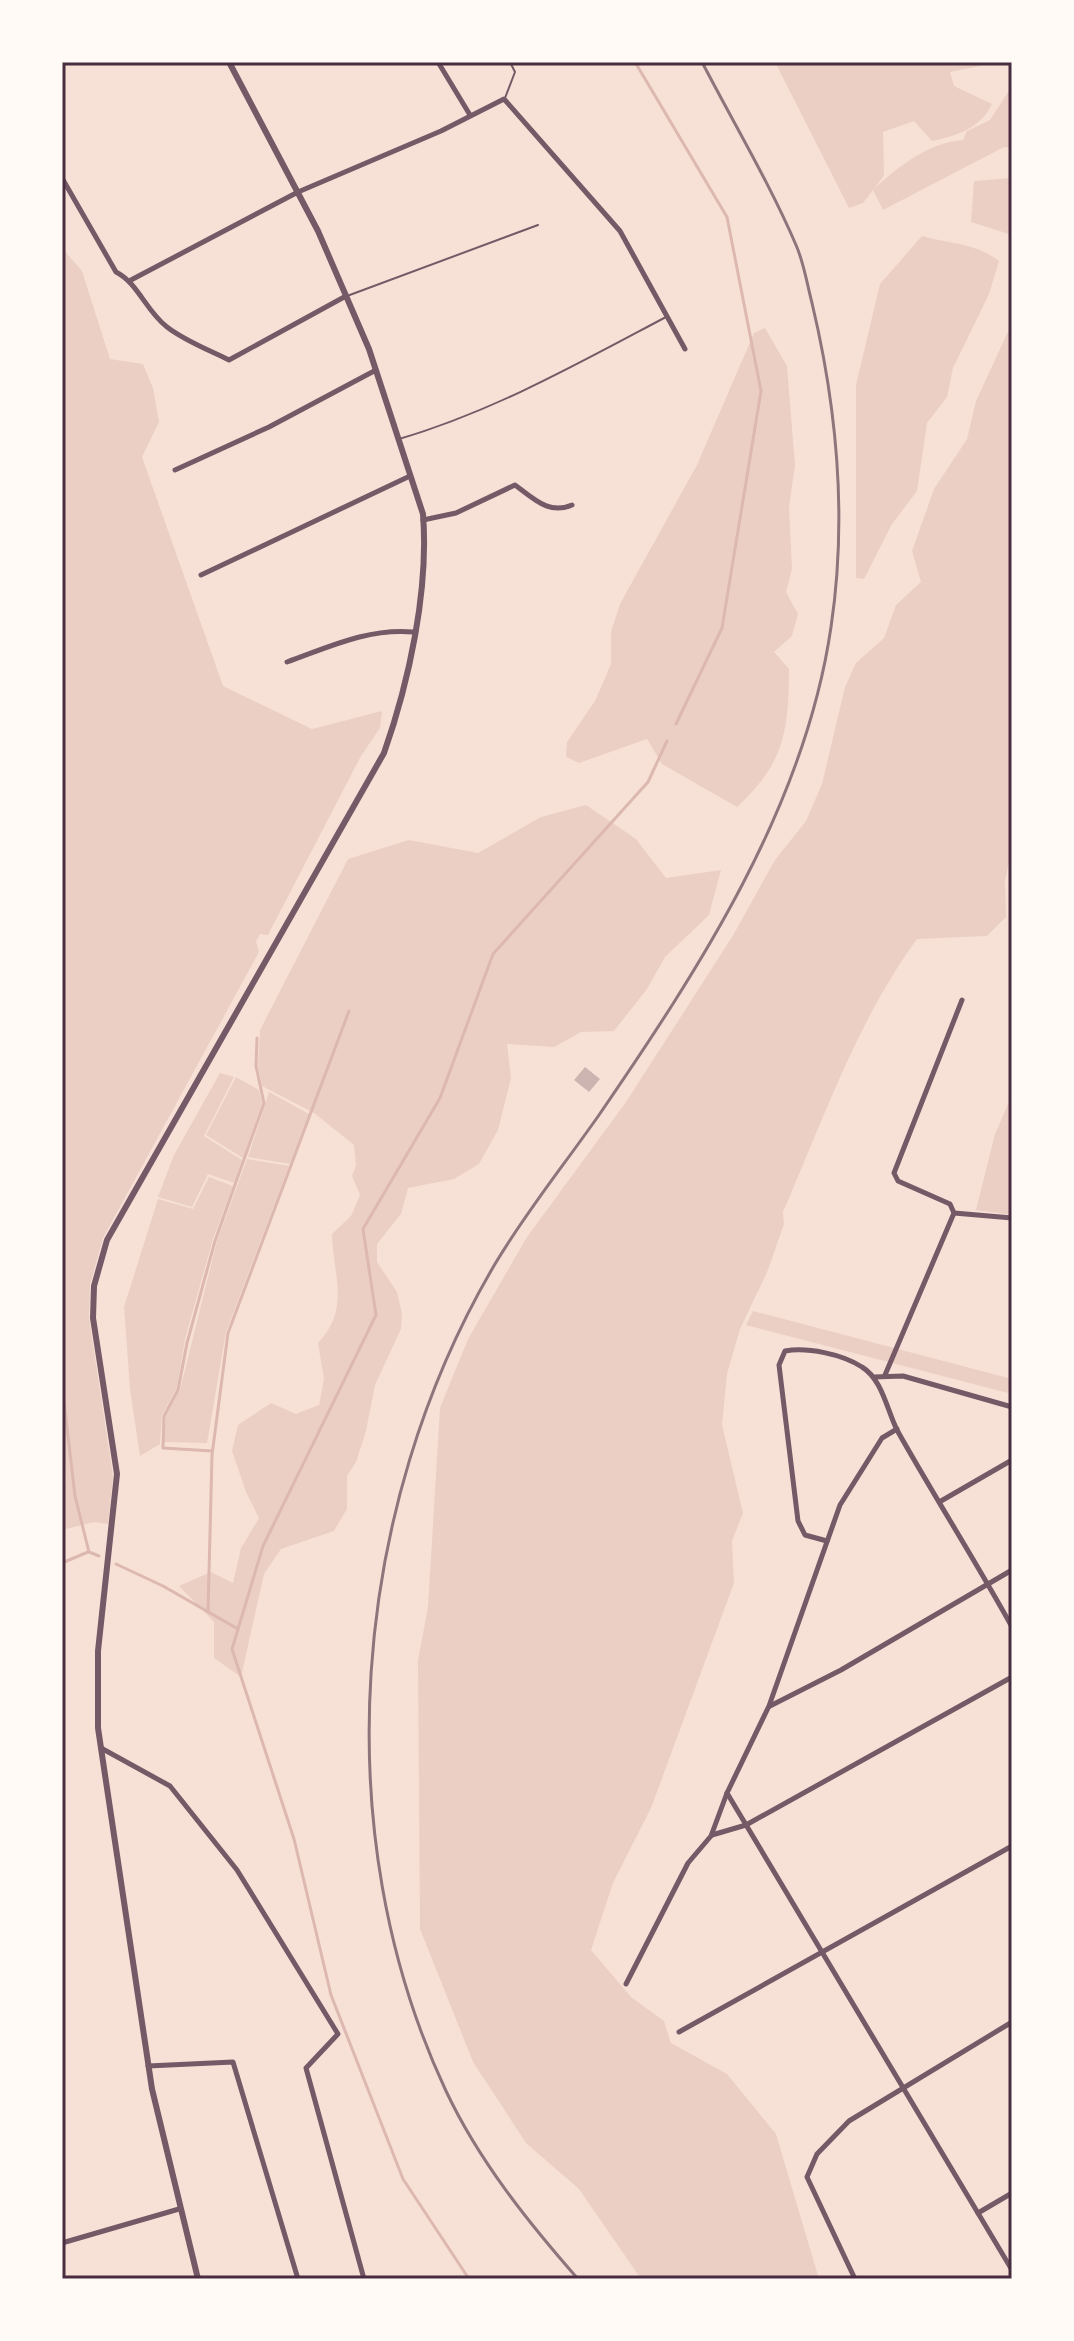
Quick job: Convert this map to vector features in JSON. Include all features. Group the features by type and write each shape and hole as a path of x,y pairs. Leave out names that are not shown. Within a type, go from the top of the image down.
{"street":[{"path":"198,2279 179,2209 148,2066 101,1748 98,1651 117,1474 93,1318 94,1286 107,1240 384,753 400,707 425,541 423,520 376,370 346,296 298,192 229,62"},
{"path":"438,62 470,115"},
{"path":"131,280 298,192 441,131 504,99 620,231 685,349"},
{"path":"62,178 116,272 131,280 148,308 167,327 229,360 346,296"},
{"path":"175,470 269,427 376,370"},
{"path":"201,575 410,476"},
{"path":"423,520 456,513 515,485 543,506 559,510 572,505"},
{"path":"287,662 368,633 386,629 413,632"},
{"path":"885,1375 954,1213 950,1204 898,1181 894,1173 962,1000"},
{"path":"954,1213 1012,1218"},
{"path":"827,1541 805,1535 798,1521 779,1365 785,1351 800,1349 861,1366 874,1377 897,1429 1012,1627"},
{"path":"874,1377 903,1376 1012,1407"},
{"path":"626,1984 688,1863 711,1836 727,1793 769,1706 827,1541 848,1491 882,1438 897,1429"},
{"path":"941,1501 1012,1460"},
{"path":"769,1706 841,1670 1012,1570"},
{"path":"711,1836 746,1825 1012,1677"},
{"path":"101,1748 170,1786 237,1870 338,2034 306,2068 364,2279"},
{"path":"727,1793 1012,2270"},
{"path":"679,2032 1012,1846"},
{"path":"855,2279 807,2177 817,2154 849,2121 1012,2022"},
{"path":"148,2066 233,2062 298,2279"},
{"path":"978,2213 1012,2193"},
{"path":"62,2243 179,2209"}],"lane":[{"path":"504,99 515,72 510,62"},
{"path":"346,296 538,225"},
{"path":"398,439 442,426 537,386 667,317"}],"shaded area":[{"path":"775,62 985,62 985,65 950,72 954,86 992,104 981,119 959,133 932,141 914,121 883,132 884,175 875,188 916,156 939,145 963,140 967,131 990,120 1012,86 1012,148 1004,147 883,210 873,190 863,203 849,208"},
{"path":"1012,178 1012,235 971,222 974,181"},
{"path":"922,236 972,247 999,261 989,294 953,368 947,397 927,423 917,491 892,524 864,579 856,578 856,385 880,284"},
{"path":"62,248 82,271 110,359 143,364 153,388 159,422 142,457 223,686 312,729 382,711 380,728 361,756 268,935 260,934 256,942 259,952 103,1238 90,1285 89,1318 113,1476 108,1524 94,1522 62,1530"},
{"path":"1012,323 1012,848 1005,881 1006,917 987,936 917,939 859,1037 783,1212 784,1224 768,1270 740,1329 727,1374 722,1425 743,1513 732,1541 734,1583 651,1808 613,1883 591,1950 631,1997 664,2021 671,2043 727,2074 776,2134 819,2279 641,2279 579,2189 526,2143 473,2062 420,1929 418,1660 428,1607 440,1408 468,1339 527,1237 626,1102 732,937 775,860 806,821 822,784 845,687 856,663 884,638 896,605 921,582 912,551 934,489 967,439 976,401"},
{"path":"765,328 787,366 795,465 789,507 792,569 786,592 798,614 792,636 774,652 789,669 787,711 781,745 765,776 737,807 662,764 647,739 579,763 566,757 567,742 595,701 611,664 611,632 620,604 697,465 754,333"},
{"path":"586,805 636,839 666,878 721,870 709,915 665,957 647,989 614,1031 581,1032 554,1047 507,1044 511,1078 498,1130 479,1164 454,1179 408,1188 401,1214 377,1244 377,1262 397,1292 402,1313 401,1329 375,1385 366,1431 356,1462 347,1476 347,1509 334,1531 281,1549 264,1574 241,1677 214,1658 214,1622 179,1586 211,1572 233,1583 241,1548 259,1518 232,1451 238,1425 271,1403 296,1414 319,1405 324,1379 318,1343 334,1317 338,1291 332,1234 351,1216 360,1195 352,1176 356,1165 354,1145 314,1113 262,1086 258,1066 260,1030 348,859 409,840 478,853 541,817"},
{"path":"220,1073 234,1077 204,1136 242,1160 234,1183 208,1174 192,1207 158,1197 174,1155"},
{"path":"236,1077 259,1090 262,1103 243,1158 206,1135"},
{"path":"269,1092 309,1114 290,1164 248,1157"},
{"path":"1012,1095 1012,1215 976,1210 995,1134"},
{"path":"247,1159 289,1166 226,1332 207,1443 164,1442 166,1415 180,1390 217,1241"},
{"path":"209,1177 233,1186 213,1239 185,1339 177,1388 162,1415 160,1444 140,1456 130,1389 124,1307 158,1199 193,1209"},
{"path":"753,1311 1012,1379 1012,1394 746,1325"}],"building":[{"path":"585,1067 600,1079 589,1092 574,1080"}],"waterway":[{"path":"635,62 727,217 761,391 722,628 676,724"},
{"path":"469,2279 403,2179 331,1995 294,1839 232,1649 263,1546 376,1315 363,1229 440,1098 493,954 648,782 667,741"},
{"path":"208,1612 212,1455 228,1333 349,1011"},
{"path":"212,1451 163,1448 164,1416 178,1390 187,1343 215,1241 264,1103 256,1066 257,1038"},
{"path":"62,1385 75,1496 89,1552 99,1556"},
{"path":"62,1563 88,1552"},
{"path":"116,1564 163,1586 238,1629"}],"railway":[{"path":"578,2279 523,2213 459,2117 407,1991 382,1887 370,1780 371,1672 384,1565 410,1460 447,1359 495,1264 637,1059 743,884 773,822 798,759 818,694 836,587 839,505 833,423 821,343 796,245 763,175 702,62"}]}
